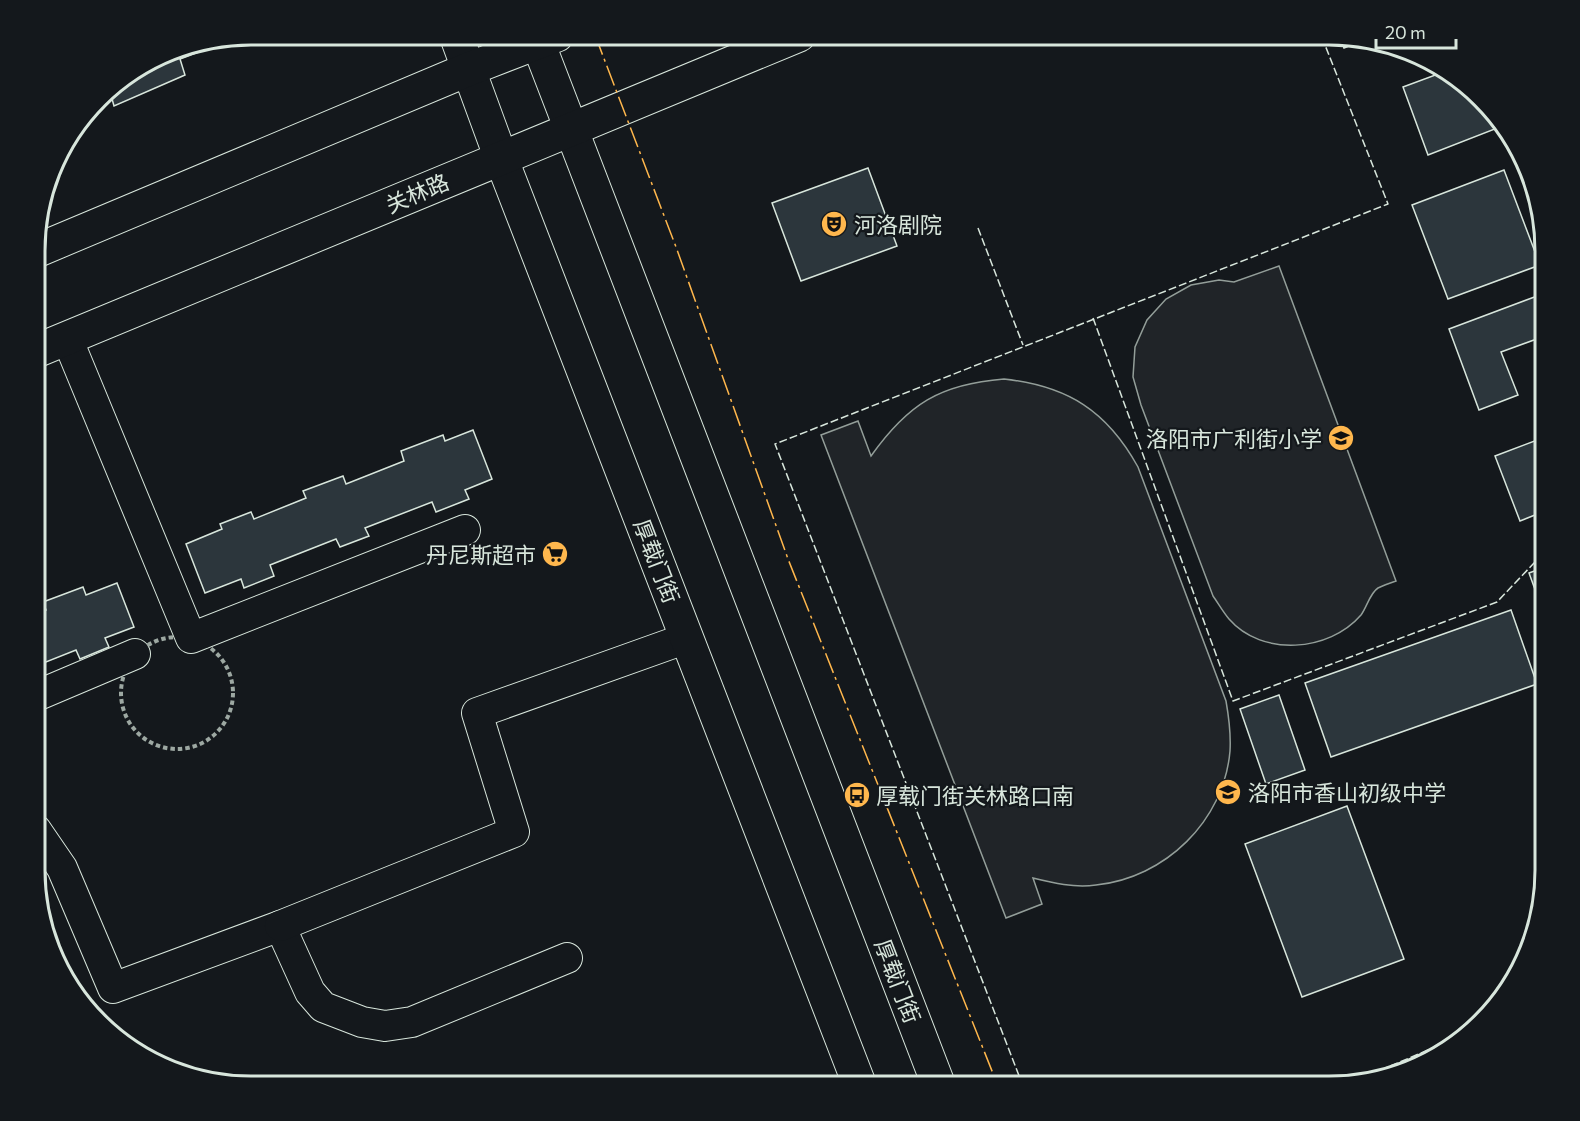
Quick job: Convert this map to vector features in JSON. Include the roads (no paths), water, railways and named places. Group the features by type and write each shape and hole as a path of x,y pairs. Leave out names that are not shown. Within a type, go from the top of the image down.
{"main road":[{"name":"厚载门街","path":"460,45 501,158 856,1076"},
{"path":"45,247 525,45"},
{"name":"厚载门街","path":"546,45 572,129 935,1076"},
{"name":"关林路","path":"45,347 775,45"}],"lane":[{"path":"67,338 191,638 465,530"},
{"path":"45,843 62,868 112,988 280,926 514,832 477,713 687,638"},
{"path":"45,692 135,654"},
{"path":"280,926 310,992 323,1006 363,1022 385,1026 412,1022 567,958"}],"place":[{"name":"河洛剧院","path":"834,224"},
{"name":"洛阳市广利街小学","path":"1341,438"},
{"name":"丹尼斯超市","path":"555,554"},
{"name":"洛阳市香山初级中学","path":"1228,792"},
{"name":"厚载门街关林路口南","path":"857,795"}]}
